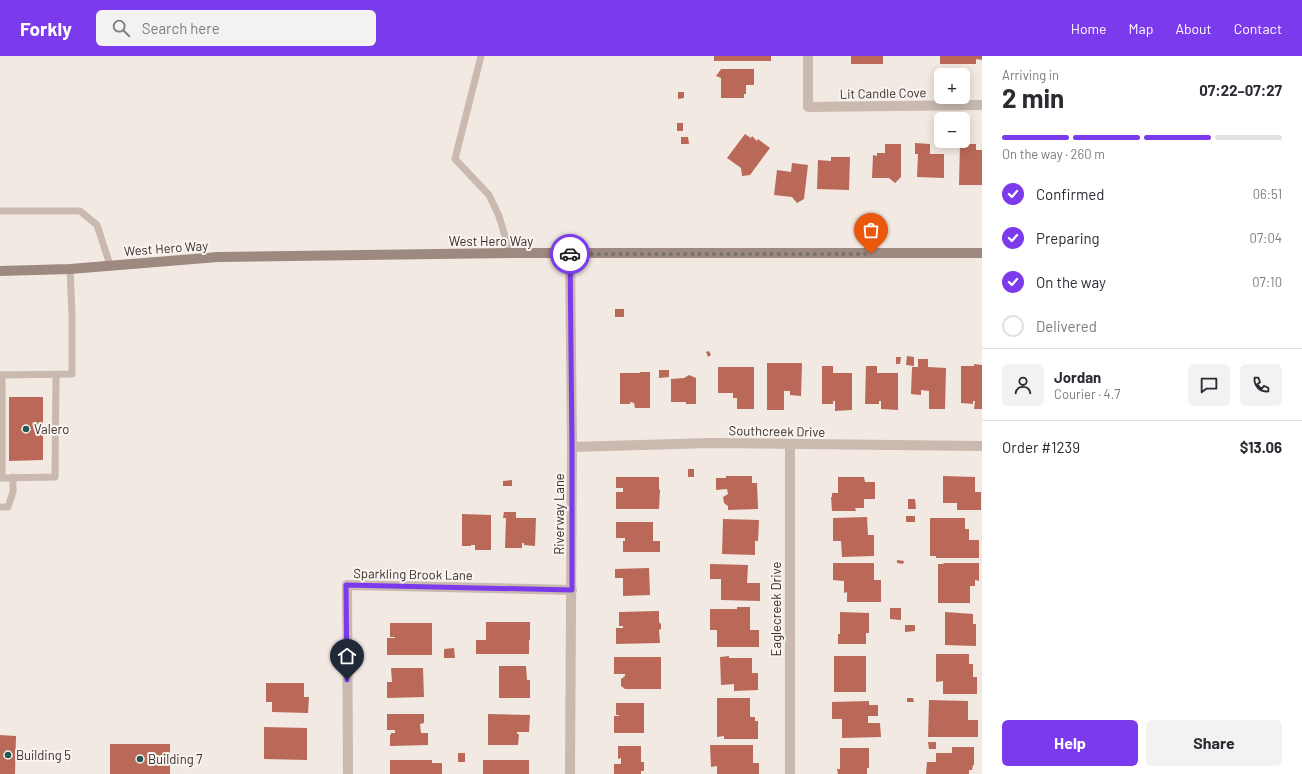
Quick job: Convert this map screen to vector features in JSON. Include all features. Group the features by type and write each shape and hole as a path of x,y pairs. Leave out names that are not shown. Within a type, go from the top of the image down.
{"main road":[{"name":"West Hero Way","path":"0,272 70,269 218,257 510,253 982,254"}],"street":[{"name":"Lit Candle Cove","path":"808,56 808,107 982,105"},
{"name":"Riverway Lane","path":"570,254 572,447 570,774"},
{"name":"Southcreek Drive","path":"572,447 709,443 982,446"},
{"name":"Eaglecreek Drive","path":"790,445 790,774"},
{"name":"Sparkling Brook Lane","path":"348,774 346,585 572,590"}],"lane":[{"path":"481,56 455,159 489,195 499,216 510,253"},
{"path":"0,211 80,211 97,225 110,265"},
{"path":"56,375 54,476 1,478 1,375 72,374 70,269"},
{"path":"0,507 8,507 13,492 13,478"}],"building":[{"path":"714,56 771,56 771,61 714,61"},
{"path":"851,56 883,56 883,64 851,64"},
{"path":"940,56 982,56 982,60 976,59 976,64 940,64"},
{"path":"721,69 754,69 754,85 746,85 746,94 744,94 744,98 721,98 721,78 716,76"},
{"path":"678,92 684,92 684,98 678,99"},
{"path":"677,123 683,123 683,131 677,131"},
{"path":"745,134 751,138 752,136 757,141 758,139 770,148 750,175 742,176 741,168 727,158"},
{"path":"681,137 688,137 689,144 681,144"},
{"path":"915,143 930,144 930,154 944,154 944,178 917,177 918,154 915,154"},
{"path":"885,144 901,144 901,177 895,183 889,178 872,178 873,155 877,156 877,153 885,153"},
{"path":"970,144 976,144 976,150 982,150 982,185 959,185 960,148 970,148"},
{"path":"831,157 850,157 849,190 817,189 818,160 831,161"},
{"path":"792,163 808,165 804,199 797,203 792,197 774,195 777,170 791,172"},
{"path":"615,309 624,309 624,317 615,317"},
{"path":"709,351 711,355 708,357 706,352"},
{"path":"907,356 914,357 914,366 906,365"},
{"path":"896,357 901,357 900,364 896,364"},
{"path":"918,359 928,359 928,367 946,368 945,409 929,409 929,391 921,390 921,395 911,394 912,367 918,367"},
{"path":"767,363 802,363 801,396 790,395 790,391 784,391 784,410 767,410"},
{"path":"974,364 982,365 982,409 974,409 975,401 973,401 973,404 961,403 961,366 974,366"},
{"path":"822,366 833,366 833,373 852,373 852,410 835,411 835,401 833,401 833,404 822,404"},
{"path":"866,366 877,366 877,373 898,373 898,410 881,409 881,401 879,401 879,404 865,404"},
{"path":"718,367 754,367 754,409 737,409 737,398 733,398 733,393 718,393"},
{"path":"659,370 669,370 669,377 659,378"},
{"path":"650,372 650,408 635,408 634,403 630,402 630,404 620,404 620,373"},
{"path":"689,375 696,378 696,404 671,402 671,379 684,378"},
{"name":"Valero","path":"9,397 43,397 43,460 9,461"},
{"path":"688,469 694,469 694,477 688,477"},
{"path":"726,476 752,476 752,483 757,483 758,509 728,510 728,506 724,503 723,497 728,494 727,489 716,490 716,478 726,478"},
{"path":"943,476 975,477 975,492 981,492 981,510 957,510 957,503 943,503"},
{"path":"616,477 659,477 659,509 616,509 616,492 623,492 623,488 616,488"},
{"path":"838,477 864,477 865,482 875,482 875,499 864,499 864,508 855,508 856,511 832,511 831,497 832,493 838,493"},
{"path":"512,480 512,486 503,486 503,481"},
{"path":"908,499 915,499 916,509 908,509"},
{"path":"504,512 516,512 516,518 536,518 535,546 524,545 524,543 522,543 522,548 505,548 506,518 503,518"},
{"path":"462,514 491,515 491,550 475,550 475,545 462,546"},
{"path":"906,516 915,516 915,522 906,522"},
{"path":"867,517 868,535 874,535 874,556 842,557 841,541 833,541 833,518"},
{"path":"930,518 965,518 965,529 969,529 969,540 979,540 979,558 936,558 936,556 930,556"},
{"path":"723,519 759,520 758,541 755,541 755,555 722,554"},
{"path":"616,522 653,522 653,541 660,541 660,552 623,552 623,541 625,541 625,538 616,538"},
{"path":"897,560 904,561 903,564 897,563"},
{"path":"833,563 874,563 874,580 881,580 881,602 847,602 847,592 844,593 844,581 833,580"},
{"path":"943,563 979,563 979,581 975,580 975,586 970,586 970,603 938,603 938,564 944,564"},
{"path":"710,564 748,565 747,583 760,583 760,601 721,600 721,579 710,579"},
{"path":"649,568 650,595 623,596 623,578 615,578 615,569"},
{"path":"737,607 750,607 750,630 759,630 759,647 717,647 717,630 710,630 710,609 737,609"},
{"path":"890,608 901,608 901,620 890,619"},
{"path":"659,611 659,622 661,624 661,629 659,630 660,643 616,644 616,628 623,628 623,626 619,626 619,612"},
{"path":"840,612 869,613 869,633 866,633 866,644 838,644 838,634 840,634"},
{"path":"945,612 973,614 973,624 976,624 976,646 945,645"},
{"path":"486,622 530,622 529,654 476,654 476,640 486,640"},
{"path":"390,623 432,623 432,655 387,655 387,638 395,638 390,637"},
{"path":"905,625 915,625 915,631 905,632"},
{"path":"454,648 455,658 444,658 444,649"},
{"path":"936,654 969,654 969,664 973,664 973,677 977,677 977,694 943,694 943,681 936,682"},
{"path":"729,656 729,658 752,658 752,673 758,673 758,690 734,691 734,684 721,685 720,657"},
{"path":"834,656 866,656 866,692 834,692"},
{"path":"614,657 661,657 661,689 625,689 621,686 621,679 625,676 625,674 614,674"},
{"path":"499,666 526,666 527,680 530,680 530,698 499,698"},
{"path":"391,668 423,668 424,697 387,698 387,682 392,682"},
{"path":"266,683 304,683 304,697 309,697 308,713 272,712 272,702 266,702"},
{"path":"717,698 750,698 750,717 755,717 755,721 758,721 758,739 724,739 724,736 717,737"},
{"path":"907,698 913,698 914,702 907,702"},
{"path":"929,700 968,701 968,720 978,720 978,737 928,737"},
{"path":"869,701 869,705 878,705 878,716 868,716 868,723 880,723 881,737 842,738 842,719 832,719 832,702"},
{"path":"616,703 644,703 644,733 614,733 614,716 619,716 616,715"},
{"path":"387,714 424,714 424,723 420,724 421,733 428,733 428,745 390,746 390,735 391,733 395,733 395,730 387,730"},
{"path":"488,714 530,715 529,732 517,732 517,734 519,734 518,745 488,745"},
{"path":"264,727 307,728 307,760 264,759"},
{"name":"Building 5","path":"0,735 16,736 15,774 0,774"},
{"path":"928,742 936,742 936,749 929,749"},
{"name":"Building 7","path":"110,744 170,744 170,774 110,774"},
{"path":"710,745 753,745 753,763 759,763 759,774 717,774 717,766 711,767"},
{"path":"618,746 641,746 641,762 644,762 644,771 641,771 641,774 614,774 614,764 621,764 621,758 618,759"},
{"path":"952,747 974,747 974,765 972,770 969,770 969,774 926,774 927,762 936,762 936,753 952,753"},
{"path":"840,748 869,748 869,768 867,768 867,774 838,774 837,769 840,769"},
{"path":"458,753 465,753 465,762 458,762"},
{"path":"390,760 432,760 432,763 442,763 442,774 390,774"},
{"path":"483,760 529,760 529,774 483,774"}],"way so far":[{"path":"570,254 871,254"}],"place":[{"name":"Valero","path":"26,429"},
{"name":"Building 5","path":"8,755"},
{"name":"Building 7","path":"140,759"}],"route":[{"path":"347,680 346,585 572,590 570,254"}]}
